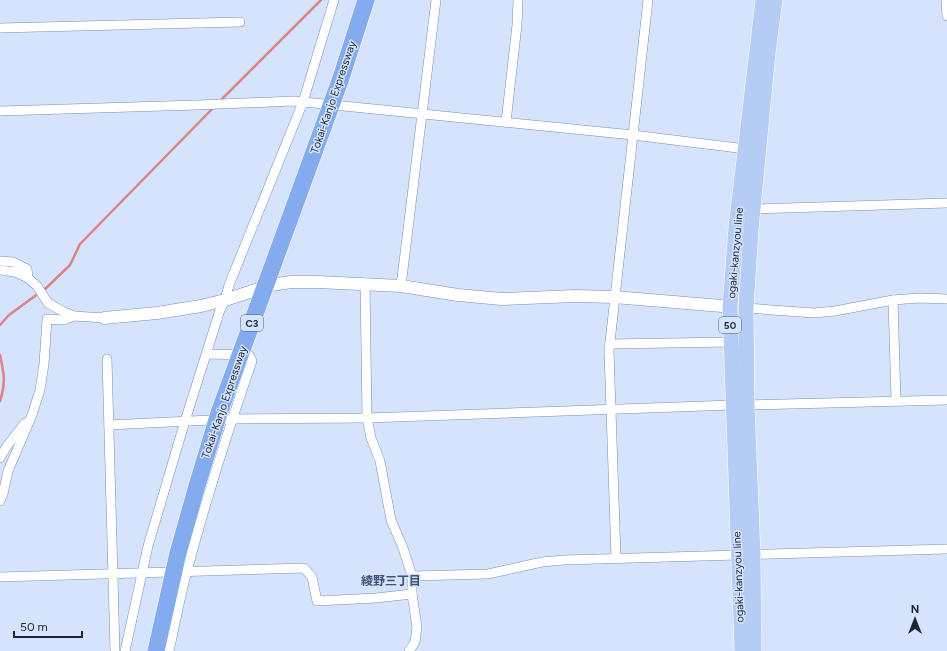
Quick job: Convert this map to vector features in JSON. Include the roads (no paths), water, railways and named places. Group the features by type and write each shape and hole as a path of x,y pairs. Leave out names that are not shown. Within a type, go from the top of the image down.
{"highway":[{"name":"Tokai-Kanjo Expressway","path":"156,651 178,553 219,412 341,78 366,0"}],"main road":[{"name":"ogaki-kanzyou line","path":"754,651 753,554 740,405 731,342 730,307 736,227 763,0"},
{"name":"ogaki-kanzyou line","path":"742,651 737,555 740,405 753,209 768,53 775,0"}],"street":[{"path":"401,286 436,0"},
{"path":"506,122 518,0"},
{"path":"616,558 609,351 648,0"},
{"path":"946,0 947,16"},
{"path":"125,651 148,546 220,310 303,102 333,2"},
{"path":"0,28 240,22"},
{"path":"0,111 294,101 633,135 746,150"},
{"path":"753,209 947,203"},
{"path":"0,261 13,262 28,269 28,278"},
{"path":"0,270 15,272 28,278 37,286 48,303 64,312 74,316 104,318 157,313 201,306 271,285 291,282 365,283 502,299 614,296 814,313 835,311 893,300 919,298 947,299"},
{"path":"365,283 367,418 371,438 380,462 391,520 403,548 412,576 412,594 417,627 415,642 409,651"},
{"path":"893,300 896,401"},
{"path":"0,501 8,471 32,415 40,390 44,364 47,319 64,320 74,316"},
{"path":"610,344 731,342"},
{"path":"169,651 187,572 231,419 252,361 250,355 207,354"},
{"path":"107,360 115,651"},
{"path":"109,424 231,419 367,418 740,405 947,400"},
{"path":"0,458 7,446 32,415"},
{"path":"412,576 488,574 542,562 616,558 947,548"},
{"path":"0,577 304,568 312,577 317,601 376,598 412,594"}],"waterway":[{"path":"219,102 321,0"},
{"path":"43,291 70,265 80,244 215,106"},
{"path":"0,325 9,315 39,293"},
{"path":"0,355 4,378 0,401"}],"district":[{"name":"綾野三丁目","path":"391,581"}]}
